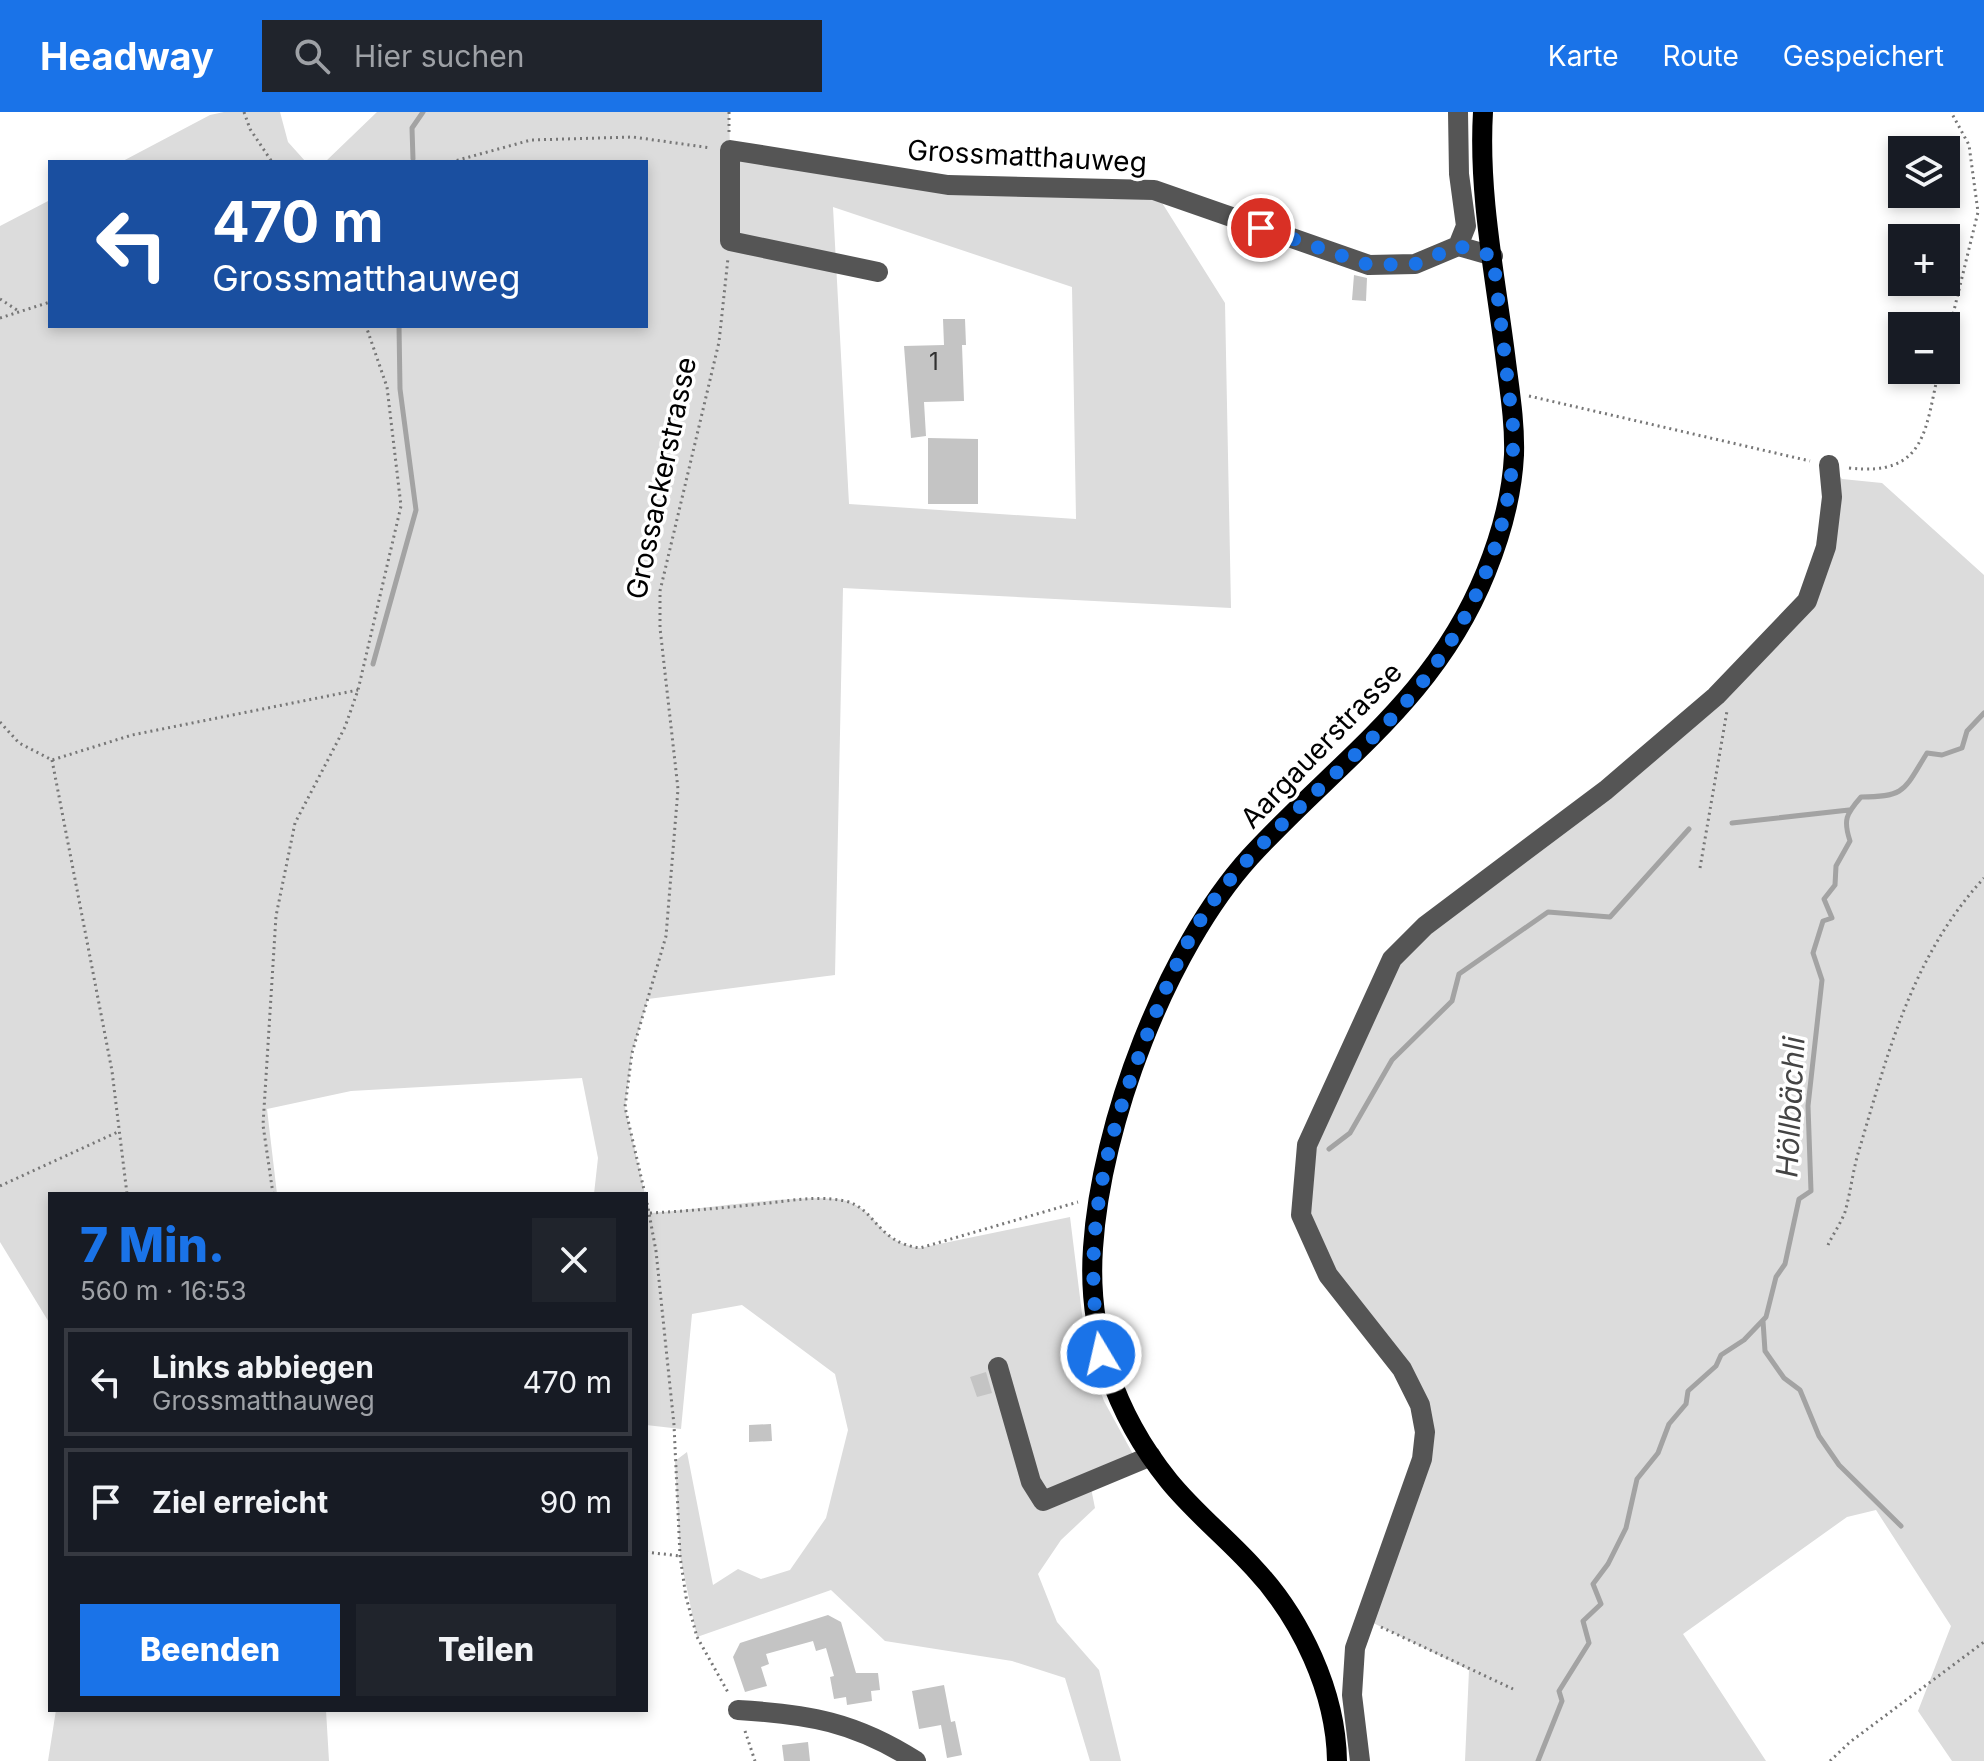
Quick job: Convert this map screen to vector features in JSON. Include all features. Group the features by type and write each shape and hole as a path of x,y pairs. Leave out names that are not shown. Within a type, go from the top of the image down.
{"main road":[{"name":"Aargauerstrasse","path":"1337,1761 1326,1700 1315,1664 1299,1631 1272,1590 1179,1492 1151,1456 1113,1389 1101,1354 1091,1273 1098,1197 1118,1111 1164,993 1201,920 1252,854 1417,690 1469,609 1497,543 1508,500 1514,452 1510,392 1482,156 1483,112"}],"street":[{"path":"1458,112 1459,174 1466,226 1458,246 1493,256"},
{"path":"730,150 730,241 878,272"},
{"name":"Grossmatthauweg","path":"730,150 948,185 1154,190 1369,265 1415,264 1458,246"},
{"path":"1360,1761 1351,1673 1363,1618 1406,1510 1422,1459 1425,1432 1420,1405 1402,1369 1328,1275 1301,1215 1307,1145 1392,959 1425,926 1617,781 1716,696 1807,601 1826,547 1832,497 1829,465"},
{"path":"998,1367 1031,1482 1043,1501 1151,1456"},
{"path":"738,1710 789,1713 847,1725 883,1740 916,1761"}],"path":[{"path":"244,112 250,129 271,160"},
{"path":"1951,112 1969,145 1978,212 1954,312"},
{"path":"458,160 531,140 633,137 730,150"},
{"name":"Grossackerstrasse","path":"645,1192 625,1107 632,1053 666,936 678,789 660,628 660,591 719,342 730,241"},
{"path":"0,299 20,312"},
{"path":"0,318 48,303"},
{"path":"273,1192 263,1125 276,916 295,823 345,727 358,690 401,506 387,387 367,328"},
{"path":"1510,392 1829,465 1868,470 1900,464 1922,442 1936,384"},
{"path":"0,722 19,743 52,760 132,735 358,690"},
{"path":"1700,868 1727,711"},
{"path":"52,760 112,1071 127,1192"},
{"path":"1828,1245 1844,1215 1884,1065 1920,968 1964,899 1984,878"},
{"path":"0,1186 120,1131"},
{"path":"650,1213 819,1198 849,1202 867,1213 890,1239 920,1248 1098,1197"},
{"name":"Grossackerstrasse","path":"648,1204 674,1425 680,1556 697,1637 738,1710 755,1761"},
{"path":"648,1552 680,1556"},
{"path":"1363,1618 1513,1689"},
{"path":"1830,1761 1850,1742 1984,1642"}],"shaded area":[{"path":"280,112 288,142 304,160 125,160 210,115"},
{"path":"377,112 729,112 730,150 948,185 1154,190 1225,303 1231,608 843,588 835,975 648,999 632,1053 625,1107 645,1192 594,1192 598,1158 582,1078 351,1091 267,1109 277,1192 48,1192 48,1321 0,1242 0,226 48,201 48,328 648,328 648,160 327,160","holes":["833,207 1072,287 1076,519 849,504"]},
{"path":"1829,465 1842,479 1882,483 1984,575 1984,1761 1952,1761 1918,1711 1951,1626 1876,1510 1847,1517 1683,1634 1766,1761 1465,1761 1469,1670 1363,1618 1422,1459 1420,1405 1328,1275 1301,1215 1307,1145 1392,959 1606,790 1807,601"},
{"path":"833,1199 859,1207 895,1240 920,1248 1070,1217 1087,1354 1104,1401 1134,1456 1090,1483 1095,1508 1061,1540 1038,1574 1057,1622 1099,1670 1121,1761 1090,1761 1065,1678 1012,1661 885,1641 831,1590 697,1637 680,1556 675,1461 687,1452 713,1585 738,1569 761,1579 790,1570 826,1518 848,1430 835,1374 742,1305 692,1314 681,1429 648,1425 648,1205 650,1213 783,1200"},
{"path":"56,1712 326,1712 329,1761 48,1761"}],"building":[{"path":"1354,275 1367,278 1366,301 1352,300"},
{"path":"943,319 965,319 966,345 962,345 964,401 924,402 926,436 911,438 904,346 944,345"},
{"path":"928,438 978,439 978,504 928,504"},
{"path":"986,1372 992,1393 977,1397 970,1377"},
{"path":"771,1424 772,1441 749,1442 749,1425"},
{"path":"828,1615 841,1622 856,1673 878,1673 880,1690 871,1691 872,1701 847,1705 846,1697 834,1699 830,1677 834,1676 826,1648 816,1651 813,1641 766,1654 769,1664 761,1667 767,1686 745,1692 733,1657 740,1643"},
{"path":"944,1685 951,1722 955,1721 962,1755 947,1758 941,1725 919,1729 912,1691"},
{"path":"808,1742 810,1761 784,1761 782,1745"}],"waterway":[{"path":"413,159 412,128 423,112"},
{"path":"373,664 416,510 400,389 399,328"},
{"name":"Höllbächli","path":"1538,1761 1562,1701 1559,1691 1589,1643 1583,1621 1601,1604 1593,1584 1608,1564 1626,1528 1637,1479 1658,1453 1669,1424 1686,1404 1688,1391 1716,1366 1721,1355 1744,1340 1766,1317 1776,1277 1785,1264 1799,1199 1811,1191 1808,1106 1822,980 1813,953 1823,921 1832,918 1824,899 1835,885 1836,866 1850,841 1846,822 1849,813 1861,797 1887,795 1902,789 1927,753 1942,755 1962,748 1967,731 1984,713"},
{"path":"1732,823 1849,810"},
{"path":"1329,1149 1350,1133 1392,1060 1452,1001 1459,974 1548,912 1610,917 1689,829"},
{"path":"1763,1321 1765,1351 1784,1378 1800,1390 1819,1436 1839,1465 1901,1526"}],"route":[{"path":"1101,1354 1091,1273 1098,1197 1118,1111 1164,993 1201,920 1252,854 1417,690 1469,609 1497,543 1508,500 1514,452 1513,426 1493,256 1458,246 1415,264 1369,265 1261,228"}]}
